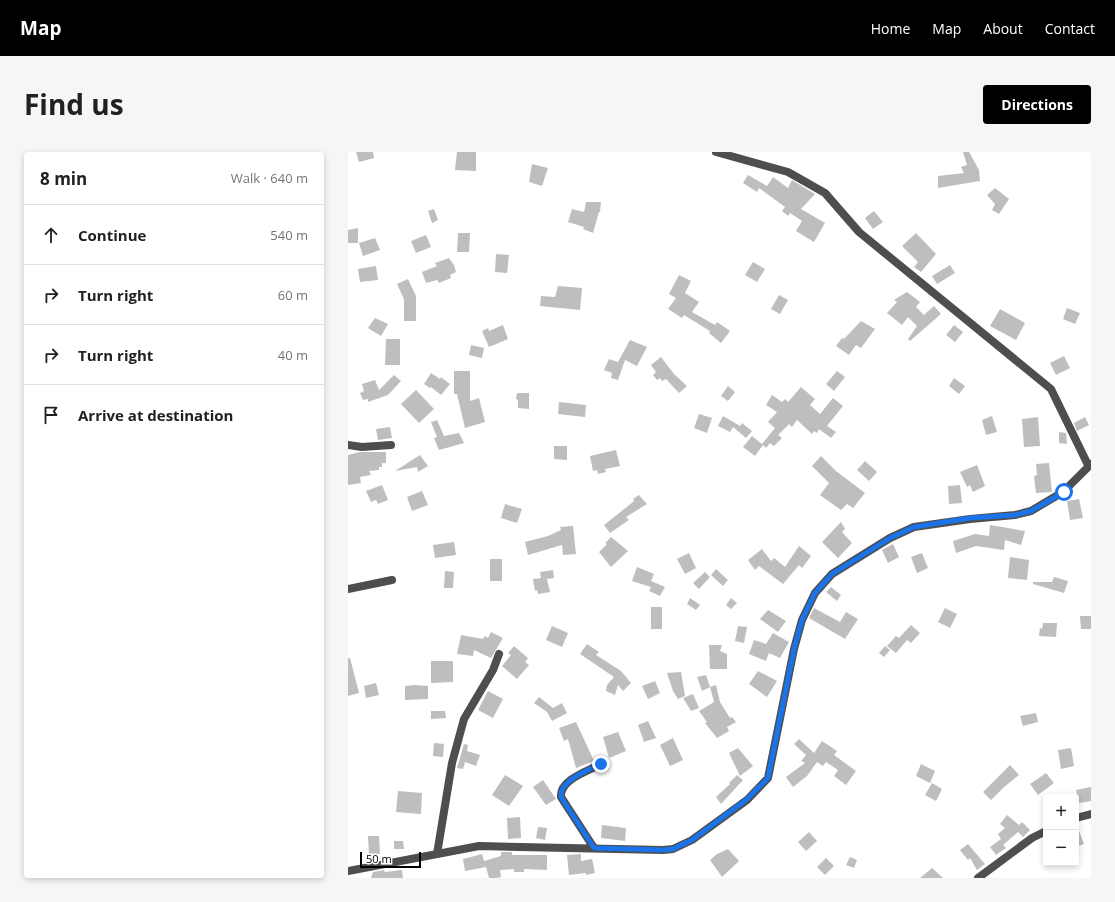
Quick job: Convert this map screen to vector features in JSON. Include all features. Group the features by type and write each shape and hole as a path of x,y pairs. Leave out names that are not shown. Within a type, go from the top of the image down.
{"street":[{"path":"348,871 479,846 664,850 685,844 746,800 764,784 770,771 786,684 802,620 815,593 832,574 890,538 914,527 970,518 1015,515 1031,511 1064,492 1090,464 1051,389 859,232 825,193 788,172 716,152"},
{"path":"348,445 362,447 391,445"},
{"path":"348,589 392,580"},
{"path":"437,854 452,763 464,720 493,670 499,654"},
{"path":"594,848 561,797 561,790 564,785 572,779 601,764"},
{"path":"1079,817 1091,814"},
{"path":"978,878 1032,838 1043,832"}],"building":[{"path":"356,152 373,152 374,158 359,162"},
{"path":"457,152 476,152 476,171 455,170"},
{"path":"963,152 969,152 979,170 980,181 938,188 938,176 964,173 961,167 967,165"},
{"path":"532,164 548,168 542,186 529,182"},
{"path":"748,175 767,186 773,177 788,188 792,180 815,194 801,209 825,223 814,242 796,231 802,221 790,213 788,216 782,211 785,207 759,188 757,192 743,183"},
{"path":"995,188 1009,199 999,214 992,210 995,204 987,195"},
{"path":"586,202 601,202 600,212 593,233 583,229 584,227 568,222 572,209 584,212"},
{"path":"434,209 438,220 432,223 428,211"},
{"path":"874,211 883,222 873,229 865,218"},
{"path":"358,228 358,243 348,243 348,230"},
{"path":"458,233 470,233 469,252 457,252"},
{"path":"916,233 936,254 921,272 914,267 918,262 902,246"},
{"path":"426,235 431,247 416,253 411,241"},
{"path":"375,238 380,250 363,256 359,243"},
{"path":"496,254 509,255 507,273 495,272"},
{"path":"449,258 454,265 456,272 450,275 451,278 439,283 437,280 426,283 422,272 437,266 435,263"},
{"path":"753,262 765,269 757,282 745,275"},
{"path":"950,265 955,273 937,284 932,276"},
{"path":"376,266 378,280 360,282 358,269"},
{"path":"679,275 691,281 685,293 699,302 692,312 715,325 717,322 730,331 721,343 709,333 710,331 684,315 682,318 668,309 676,298 669,294"},
{"path":"408,279 416,296 416,321 404,321 404,299 397,284"},
{"path":"558,286 582,288 580,310 540,306 541,296 555,297"},
{"path":"907,292 920,302 916,307 924,315 934,306 941,314 910,341 908,339 917,326 908,317 902,325 887,313 897,302 894,300"},
{"path":"779,295 788,300 780,314 771,309"},
{"path":"1067,308 1080,313 1075,324 1063,319"},
{"path":"1000,309 1025,323 1016,340 990,326"},
{"path":"375,318 388,324 381,336 368,328"},
{"path":"861,321 875,329 861,348 856,345 849,355 836,346 842,338 844,339"},
{"path":"503,325 508,339 489,347 482,331 488,328 489,331"},
{"path":"954,325 963,332 955,342 946,335"},
{"path":"386,339 400,339 400,365 385,365"},
{"path":"630,340 647,347 637,366 625,360 618,380 611,378 612,373 604,370 609,359 618,362"},
{"path":"471,345 484,348 482,358 469,355"},
{"path":"1064,356 1070,368 1056,375 1050,363"},
{"path":"661,357 674,374 687,386 679,393 666,379 662,381 660,378 657,380 653,375 656,372 651,365"},
{"path":"454,371 470,371 470,401 479,398 485,422 465,428 457,394 454,394"},
{"path":"837,371 845,377 834,391 826,384"},
{"path":"431,373 440,379 441,377 450,384 441,395 431,387 430,388 424,384"},
{"path":"394,375 401,381 388,395 368,402 368,399 363,400 360,393 364,391 362,384 375,380 379,390"},
{"path":"954,378 965,386 959,394 949,386"},
{"path":"728,386 735,392 728,401 721,396"},
{"path":"801,387 815,399 810,405 820,414 833,398 843,406 827,426 836,432 831,438 819,429 817,433 814,431 812,434 797,420 792,427 789,424 778,435 782,438 774,446 770,443 766,448 763,445 755,456 743,447 752,436 762,444 775,428 768,422 777,412 766,405 772,395 782,402 785,399 788,402"},
{"path":"416,390 434,409 419,423 401,404"},
{"path":"517,393 529,393 529,409 518,408 518,400 516,399"},
{"path":"559,402 586,405 585,417 558,414"},
{"path":"699,414 712,418 707,433 694,428"},
{"path":"723,416 740,426 742,423 752,431 746,438 733,427 730,432 718,426"},
{"path":"992,416 997,432 986,435 982,420"},
{"path":"1038,417 1040,446 1024,447 1022,419"},
{"path":"1085,417 1089,425 1077,431 1074,423"},
{"path":"437,420 444,436 459,433 464,443 439,450 434,438 437,437 431,422"},
{"path":"390,427 392,438 378,440 376,429"},
{"path":"1059,432 1066,433 1067,444 1059,443"},
{"path":"554,446 567,446 567,460 554,459"},
{"path":"616,450 620,466 605,469 606,472 598,474 597,470 593,471 590,456"},
{"path":"360,452 386,452 386,463 382,463 382,467 379,467 379,470 369,471 371,475 360,477 361,483 348,485 348,455"},
{"path":"420,455 428,466 418,472 417,467 395,471"},
{"path":"821,456 836,471 865,493 853,508 847,504 841,510 820,495 829,483 812,466"},
{"path":"865,461 877,472 869,481 857,470"},
{"path":"1049,463 1052,492 1036,493 1034,476 1037,475 1036,464"},
{"path":"977,465 985,486 973,492 970,485 967,487 960,472"},
{"path":"382,485 388,500 378,504 376,500 371,502 366,491"},
{"path":"960,485 962,503 949,504 948,486"},
{"path":"422,491 428,505 412,511 407,497"},
{"path":"639,495 647,504 626,517 629,520 610,533 604,525 634,501 633,499"},
{"path":"1079,499 1083,518 1070,520 1067,501"},
{"path":"505,504 522,509 517,523 501,518"},
{"path":"841,522 845,529 842,532 852,543 838,558 822,542"},
{"path":"990,525 1025,531 1021,545 1005,540 1004,550 976,546 956,553 953,541 975,534 989,536"},
{"path":"573,526 576,554 563,555 562,545 528,555 525,542 548,536 561,530 560,527"},
{"path":"611,537 628,551 611,567 599,552 607,544 605,543"},
{"path":"454,542 456,555 435,558 433,545"},
{"path":"893,544 899,557 888,563 882,550"},
{"path":"799,546 811,556 802,568 799,565 783,584 759,566 755,570 748,560 762,549 771,561 774,558 785,567"},
{"path":"689,553 696,568 685,574 677,559"},
{"path":"922,553 928,568 917,573 911,557"},
{"path":"1010,557 1029,560 1027,580 1008,578"},
{"path":"490,559 502,559 502,581 490,581"},
{"path":"637,567 654,574 651,581 665,587 660,596 649,591 651,587 632,581"},
{"path":"716,569 728,580 723,586 711,575"},
{"path":"553,570 554,578 547,579 550,592 538,594 537,590 535,591 533,579 541,578 540,572"},
{"path":"445,571 454,572 453,588 444,588"},
{"path":"705,572 710,577 699,589 693,583"},
{"path":"1054,577 1068,581 1064,593 1033,584 1033,582 1052,582"},
{"path":"831,587 841,595 837,601 826,592"},
{"path":"690,598 700,605 696,610 687,604"},
{"path":"731,598 737,603 731,609 726,605"},
{"path":"651,607 662,607 662,629 651,629"},
{"path":"814,608 840,622 846,612 858,619 845,639 809,618"},
{"path":"945,608 957,614 950,628 938,622"},
{"path":"768,610 786,621 778,632 760,619"},
{"path":"1080,616 1091,616 1091,629 1081,629"},
{"path":"1043,623 1057,623 1056,637 1039,636 1040,628 1042,629"},
{"path":"911,625 920,633 911,643 907,640 896,653 887,646 896,636 899,638"},
{"path":"552,626 568,633 562,647 546,640"},
{"path":"738,626 747,627 744,643 735,641"},
{"path":"491,632 503,638 491,658 474,650 473,656 457,654 461,635 483,639 485,636 488,638"},
{"path":"773,633 789,642 780,658 769,653 766,661 749,654 754,640 766,644"},
{"path":"587,644 599,652 596,655 621,671 631,683 623,691 618,685 615,695 606,691 607,685 614,677 580,654"},
{"path":"709,645 722,645 720,651 727,654 727,669 710,669"},
{"path":"514,646 528,658 525,662 529,665 517,679 502,666 511,655 508,653"},
{"path":"885,646 890,650 884,657 879,653"},
{"path":"348,658 350,658 359,693 348,696"},
{"path":"431,661 453,661 453,682 431,683"},
{"path":"758,671 777,681 767,697 749,684"},
{"path":"681,672 685,696 678,699 673,691 667,673"},
{"path":"706,675 710,687 702,691 697,677"},
{"path":"655,681 660,693 648,699 642,686"},
{"path":"376,683 379,695 366,698 364,686"},
{"path":"716,685 720,702 730,718 732,717 736,722 727,727 729,731 717,738 705,723 707,722 699,711 714,702 710,687"},
{"path":"405,686 428,686 428,699 405,700"},
{"path":"488,691 503,699 493,718 478,710"},
{"path":"693,694 699,708 691,711 683,698"},
{"path":"539,697 553,708 562,703 567,713 552,721 547,712 534,703"},
{"path":"431,711 445,711 446,718 431,719"},
{"path":"1036,713 1038,722 1023,726 1020,716"},
{"path":"648,721 656,738 644,742 638,725"},
{"path":"576,722 594,761 576,768 568,739 564,741 559,728"},
{"path":"618,732 626,751 609,758 603,737"},
{"path":"673,738 683,760 670,766 660,745"},
{"path":"799,739 814,753 822,741 837,751 834,755 856,771 846,785 834,776 838,770 826,762 823,766 817,762 807,776 793,787 786,777 805,763 801,761 806,755 794,744"},
{"path":"434,743 444,744 443,757 433,756"},
{"path":"464,744 468,745 467,751 480,755 476,766 465,762 463,769 457,768"},
{"path":"738,748 753,766 740,776 729,753"},
{"path":"1071,748 1074,766 1061,769 1058,750"},
{"path":"921,764 935,771 930,783 916,776"},
{"path":"1010,765 1019,775 991,800 983,792"},
{"path":"1046,773 1054,783 1038,795 1030,784"},
{"path":"505,775 523,786 509,806 492,795"},
{"path":"737,775 743,780 721,804 716,797"},
{"path":"543,780 556,799 546,805 533,787"},
{"path":"932,783 942,789 936,801 925,795"},
{"path":"1091,787 1091,801 1079,803 1079,794 1077,794 1076,790"},
{"path":"398,791 422,793 421,814 396,812"},
{"path":"1007,815 1019,825 1022,822 1030,830 1023,837 1018,832 1003,845 1006,848 996,855 990,847 1001,839 998,834 1005,828 1000,824"},
{"path":"520,817 521,838 508,839 507,818"},
{"path":"602,825 626,828 625,841 601,838"},
{"path":"538,827 547,828 545,840 536,838"},
{"path":"1079,831 1084,844 1079,846"},
{"path":"809,832 817,841 806,851 798,842"},
{"path":"368,836 379,836 380,854 369,854"},
{"path":"394,841 403,841 404,849 394,849"},
{"path":"968,844 985,864 977,870 970,858 968,860 960,850"},
{"path":"728,849 739,861 722,877 710,860 717,854"},
{"path":"501,852 512,852 512,855 547,855 547,870 524,869 524,872 514,872 514,869 500,870 501,877 496,878 489,878 486,867 465,871 463,859 482,854 484,861 501,856"},
{"path":"581,854 581,861 592,859 595,873 586,875 586,873 569,875 567,855"},
{"path":"850,857 857,860 854,868 846,865"},
{"path":"826,858 834,866 825,875 817,867"},
{"path":"932,868 943,878 920,878"},
{"path":"384,870 385,872 402,870 403,878 371,878 373,872"}],"route":[{"path":"601,764 572,779 564,785 561,790 561,797 594,848 664,850 673,849 692,840 746,800 764,784 768,778 774,755 794,649 802,620 811,599 819,587 832,574 890,538 914,527 970,518 1015,515 1031,511 1064,492"}]}
